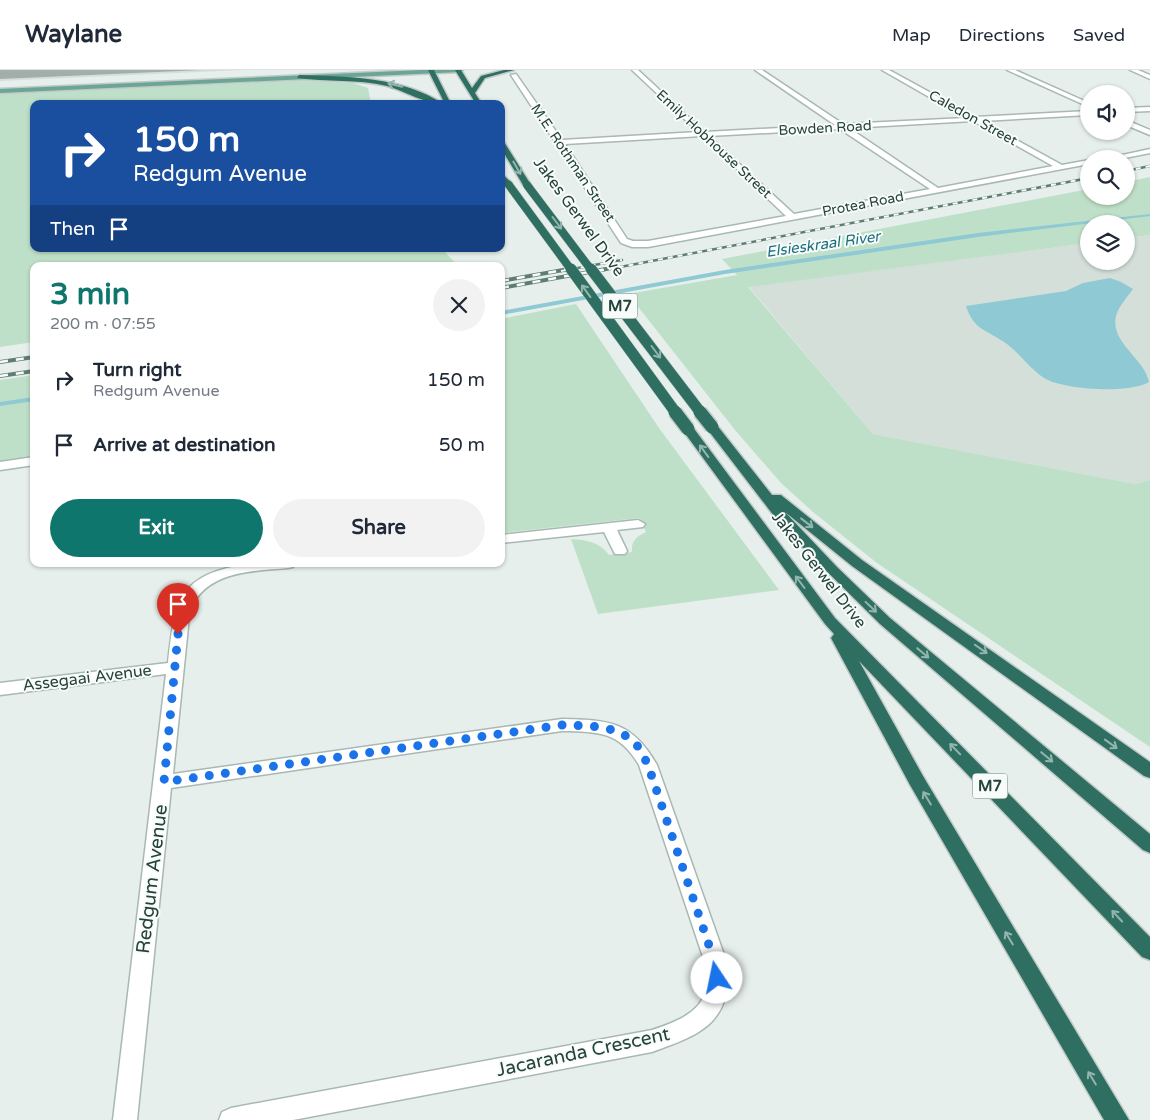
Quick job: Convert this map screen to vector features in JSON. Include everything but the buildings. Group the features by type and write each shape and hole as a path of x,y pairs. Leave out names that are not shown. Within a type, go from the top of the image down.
{"highway":[{"path":"458,70 476,100"},
{"path":"432,71 446,100"},
{"path":"472,93 483,77 512,72"},
{"path":"299,77 351,78 386,83 408,89 431,100"},
{"name":"Jakes Gerwel Drive","path":"505,149 527,185 712,427 795,532 886,621 1150,845"},
{"name":"Jakes Gerwel Drive","path":"505,180 830,621 1150,951"},
{"path":"755,482 857,563 1150,771"},
{"path":"830,621 916,780 1117,1120"}],"main road":[{"path":"0,87 349,70"},
{"path":"0,91 458,70"}],"street":[{"name":"Emily Hobhouse Street","path":"635,70 793,218"},
{"path":"758,70 936,190"},
{"name":"Caledon Street","path":"885,70 1060,167"},
{"path":"1010,70 1080,101"},
{"path":"1133,70 1150,77"},
{"name":"M.E. Rothman Street","path":"512,72 624,241 637,245"},
{"path":"1135,110 1150,109"},
{"name":"Bowden Road","path":"560,142 1080,113"},
{"path":"1135,126 1150,133"},
{"path":"1135,154 1150,152"},
{"name":"Protea Road","path":"637,245 793,218 1080,164"},
{"path":"0,466 30,462"},
{"path":"505,539 638,524"},
{"path":"608,527 620,551"},
{"name":"Redgum Avenue","path":"125,1120 181,618 188,599 199,586 218,575 264,567"},
{"name":"Assegaai Avenue","path":"0,689 174,668"},
{"name":"Jacaranda Crescent","path":"164,782 562,725 595,726 623,733 639,747 648,765 716,966 718,989 707,1012 689,1028 652,1041 231,1120"}],"shaded area":[{"path":"0,70 244,70 0,81"},
{"path":"1150,235 1150,480 1135,484 873,434 748,286 1080,244 1080,270 1135,270 1135,237"}],"green space":[{"path":"315,80 353,83 368,88 370,100 30,100 30,252 445,252 454,262 30,262 30,343 0,347 0,94"},
{"path":"1150,177 1150,235 1135,237 1135,215 1080,215 1080,244 748,287 873,434 1135,484 1150,480 1150,747 877,563 813,512 781,483 735,430 628,294 737,275 722,259 1080,191 1080,205 1135,205 1135,180"},
{"path":"576,304 659,428 779,590 598,614 571,539 597,544 609,555 632,552 632,545 635,540 646,532 639,518 505,533 505,318"},
{"path":"30,376 30,457 0,461 0,380"}],"water":[{"path":"1110,278 1133,289 1118,310 1115,323 1121,341 1146,373 1149,382 1140,386 1112,389 1081,388 1053,382 1044,378 1009,346 977,325 966,306 1066,291 1083,283"}],"waterway":[{"name":"Elsieskraal River","path":"505,312 725,272 978,235 1150,215"},
{"name":"Elsieskraal River","path":"0,404 30,400"}],"railway":[{"path":"1135,169 1150,166"},
{"path":"599,271 1080,180"},
{"path":"561,271 622,260"},
{"path":"505,280 569,269"},
{"path":"505,287 606,269"},
{"path":"0,362 30,358"},
{"path":"0,376 30,372"}],"route":[{"path":"178,634 164,782 562,725 595,726 623,733 639,747 648,765 716,966 717,978"}]}
